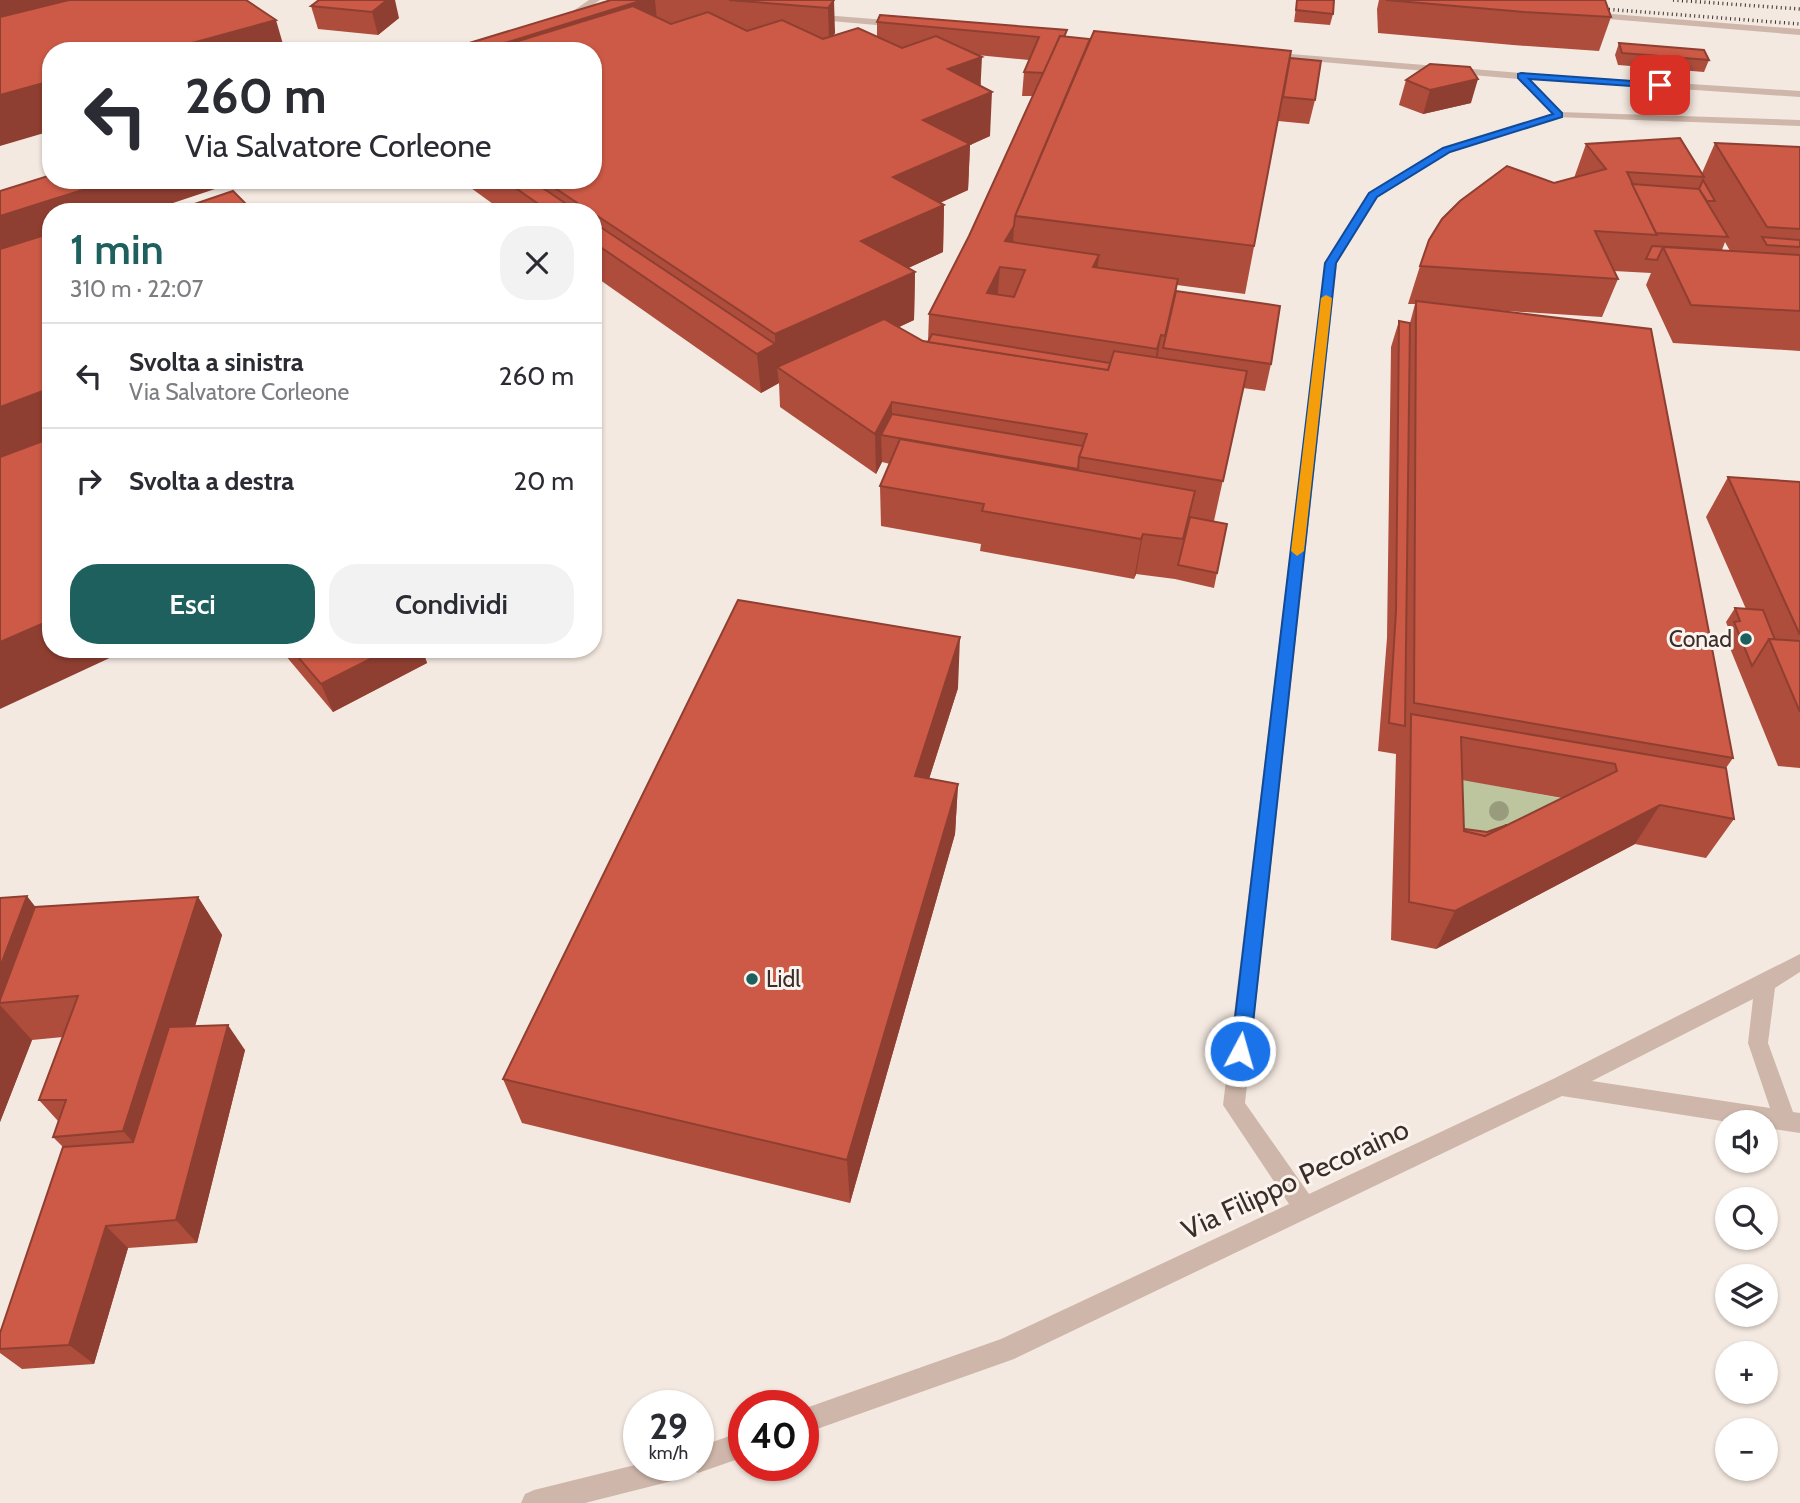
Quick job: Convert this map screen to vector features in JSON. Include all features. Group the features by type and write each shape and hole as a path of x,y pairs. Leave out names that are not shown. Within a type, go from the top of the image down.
{"street":[{"path":"550,32 595,0"},
{"path":"1581,15 1800,32"},
{"path":"805,16 915,25"},
{"path":"1259,54 1521,76 1800,94"},
{"path":"1521,76 1559,115"},
{"path":"1306,1209 1234,1105 1331,263 1373,195 1446,150 1559,115 1800,123"},
{"name":"Via Filippo Pecoraino","path":"819,1416 1005,1350 1561,1086 1800,962"},
{"path":"1765,982 1758,1043 1792,1122"},
{"path":"1561,1086 1792,1122"},
{"path":"534,1503 623,1480"}],"green space":[{"path":"1444,776 1592,804 1594,811 1445,841"}],"building":[{"path":"69,0 246,0 276,20 196,42 42,42 42,83 0,95 0,17"},
{"path":"319,0 387,0 372,12 311,6"},
{"path":"611,0 643,0 508,42 473,42"},
{"path":"729,0 834,0 828,8"},
{"path":"1297,0 1334,0 1333,14 1296,10"},
{"path":"1386,0 1605,0 1611,17 1524,12"},
{"path":"633,6 671,24 708,12 747,31 782,20 823,39 858,28 902,48 936,36 982,57 948,69 992,92 923,120 970,144 893,177 944,205 861,241 915,272 775,334 602,219 602,203 578,203 556,189 602,189 602,42 515,42"},
{"path":"880,15 1067,30 1064,37 1060,36 1044,73 1024,72 1039,37 877,22"},
{"path":"1094,31 1291,51 1254,246 1015,216"},
{"path":"1060,36 1090,39 1015,216 1014,226 1005,241 1099,255 1093,267 1178,279 1165,336 1161,335 1157,349 929,314 969,236","holes":["1000,267 1025,270 1014,297 987,293"]},
{"path":"1619,43 1704,50 1709,60 1622,53"},
{"path":"1290,58 1321,61 1315,100 1283,97"},
{"path":"1430,64 1470,67 1478,79 1430,90 1406,80"},
{"path":"1680,138 1704,177 1627,172 1657,235 1595,231 1618,279 1420,266 1429,240 1442,219 1460,201 1507,166 1554,183 1606,169 1586,144"},
{"path":"1715,143 1800,147 1800,229 1767,227"},
{"path":"42,178 42,189 86,189 0,216 0,191"},
{"path":"1703,180 1715,201 1707,201 1699,189"},
{"path":"1632,184 1699,189 1728,237 1656,233"},
{"path":"517,189 544,189 565,203 537,203"},
{"path":"233,191 245,203 198,203"},
{"path":"602,228 775,344 757,354 602,248"},
{"path":"42,236 42,391 0,407 0,249"},
{"path":"1762,237 1800,240 1800,247 1767,245"},
{"path":"1652,246 1722,250 1663,247 1657,260 1646,259"},
{"path":"1663,247 1800,255 1800,311 1691,305"},
{"path":"1176,291 1280,306 1271,364 1163,348"},
{"path":"1416,301 1651,329 1733,758 1414,703"},
{"path":"884,319 923,341 1108,370 1114,351 1247,371 1223,481 1079,457 1087,434 892,402 875,434 777,367"},
{"path":"1399,321 1410,323 1405,726 1389,723 1396,611"},
{"path":"932,334 1110,363 1108,370 928,342"},
{"path":"892,414 1083,446 1078,469 881,435"},
{"path":"900,439 1195,491 1183,539 1143,534 1141,539 982,511 984,504 880,486"},
{"path":"42,441 42,624 0,642 0,457"},
{"path":"1728,477 1800,482 1800,635"},
{"path":"1190,517 1227,524 1217,573 1178,565"},
{"name":"Lidl","path":"738,600 960,637 915,776 958,784 847,1160 503,1079"},
{"path":"1735,608 1763,610 1775,640 1769,639 1752,666 1734,622 1740,621"},
{"path":"1769,639 1800,641 1800,712"},
{"path":"299,658 372,658 321,684"},
{"path":"1411,714 1726,768 1734,819 1660,805 1455,911 1409,902","holes":["1461,737 1615,764 1617,771 1485,836 1464,831"]},
{"path":"1507,825 1485,836 1464,831 1487,832"},
{"path":"27,896 0,967 0,898"},
{"path":"198,897 123,1131 53,1137 66,1100 39,1100 78,996 0,1003 35,907"},
{"path":"228,1025 176,1220 106,1226 69,1345 0,1349 0,1333 63,1147 133,1142 169,1027"}],"railway":[{"path":"1673,0 1800,9"},
{"path":"1591,8 1800,24"}],"slow traffic":[{"path":"1297,551 1326,298"}],"place":[{"name":"Conad","path":"1746,639"},
{"name":"Lidl","path":"752,979"}],"route":[{"path":"1240,1051 1331,263 1373,195 1446,150 1559,115 1521,76 1660,85"}]}
